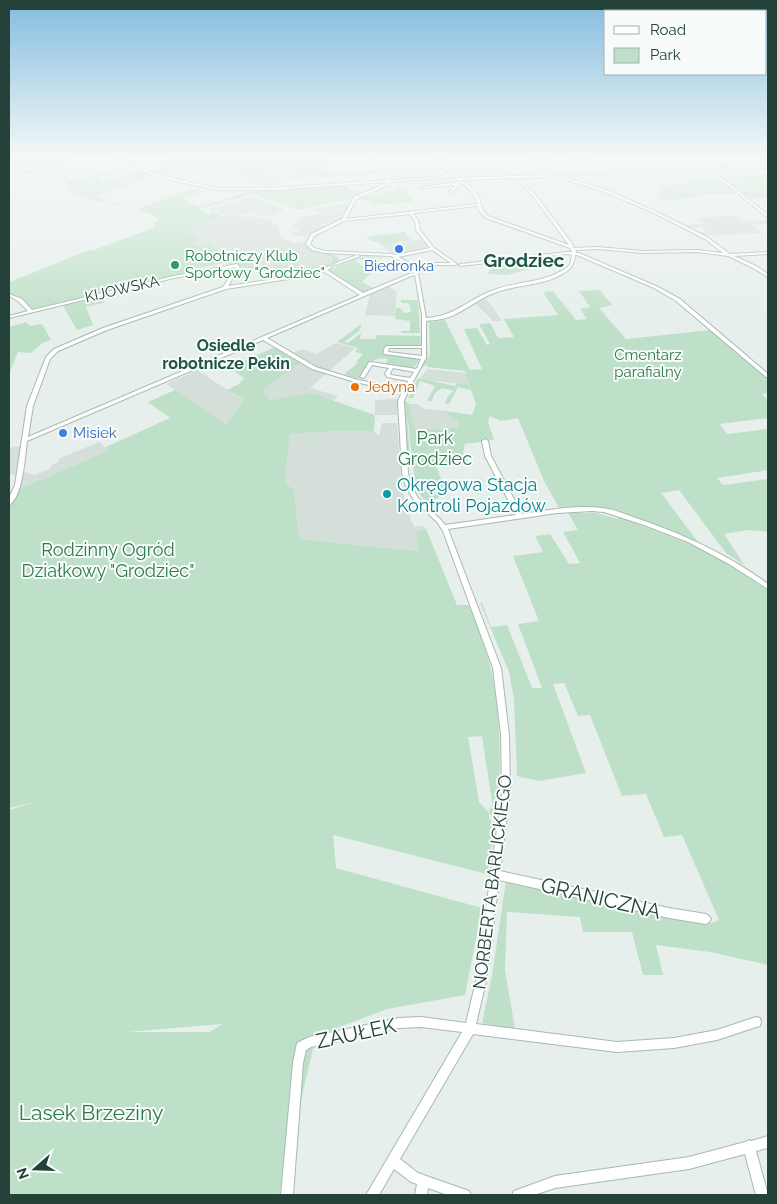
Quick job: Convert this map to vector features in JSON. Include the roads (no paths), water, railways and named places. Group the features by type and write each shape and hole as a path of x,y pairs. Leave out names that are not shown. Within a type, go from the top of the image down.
{"street":[{"path":"344,220 347,214"},
{"path":"400,214 344,220 312,235 308,243 314,249 337,253 395,256 433,249"},
{"path":"25,440 434,264 455,264 433,249 418,230 417,222 412,214"},
{"path":"484,214 492,219 573,250 655,287 678,300 768,376"},
{"path":"424,320 447,318 493,291 550,278 569,268 574,261 573,250 547,214"},
{"path":"655,214 708,239 728,255 756,266 768,276"},
{"path":"461,264 598,248 643,252 697,252 728,255 768,253"},
{"path":"337,253 343,262"},
{"path":"335,264 360,254"},
{"path":"395,256 407,263 416,273"},
{"name":"KIJOWSKA","path":"9,317 227,265 237,265 238,267 225,288"},
{"path":"310,274 330,267"},
{"path":"323,269 363,295"},
{"name":"NORBERTA BARLICKIEGO","path":"372,1195 470,1028 482,981 506,793 507,770 497,668 461,567 444,527 416,499 407,480 401,401 404,391 424,358 424,320 416,273"},
{"path":"9,503 18,485 30,406 44,365 56,350 105,329 225,288 310,274 331,274"},
{"path":"9,295 15,297 30,311"},
{"path":"264,338 314,368 357,381 404,391"},
{"path":"397,355 398,346"},
{"path":"424,347 386,347 385,354 424,358"},
{"path":"362,377 378,355"},
{"path":"372,363 417,371"},
{"path":"392,367 387,373 389,376 411,380"},
{"path":"485,441 488,456 520,516"},
{"path":"444,527 592,508 612,513 714,552 746,570 768,586"},
{"name":"GRANICZNA","path":"496,875 669,913 706,919"},
{"name":"ZAUŁEK","path":"287,1195 301,1047 308,1042 399,1023 421,1022 470,1028"},
{"path":"470,1028 555,1041 617,1047 674,1043 717,1035 756,1022"},
{"path":"518,1195 555,1182 688,1163 768,1142"},
{"path":"750,1146 762,1195"},
{"path":"393,1160 411,1176 423,1182 465,1195"},
{"path":"421,1195 423,1182"}],"place":[{"name":"Biedronka","path":"399,249"},
{"name":"Robotniczy Klub Sportowy \"Grodziec\"","path":"175,265"},
{"name":"Jedyna","path":"355,387"},
{"name":"Misiek","path":"63,433"},
{"name":"Okręgowa Stacja Kontroli Pojazdów","path":"387,494"}],"district":[{"name":"Grodziec","path":"524,260"},
{"name":"Osiedle robotnicze Pekin","path":"226,354"}],"park label":[{"name":"Cmentarz parafialny","path":"648,364"},
{"name":"Park Grodziec","path":"435,447"},
{"name":"Rodzinny Ogród Działkowy \"Grodziec\"","path":"108,559"},
{"name":"Lasek Brzeziny","path":"91,1112"}]}
